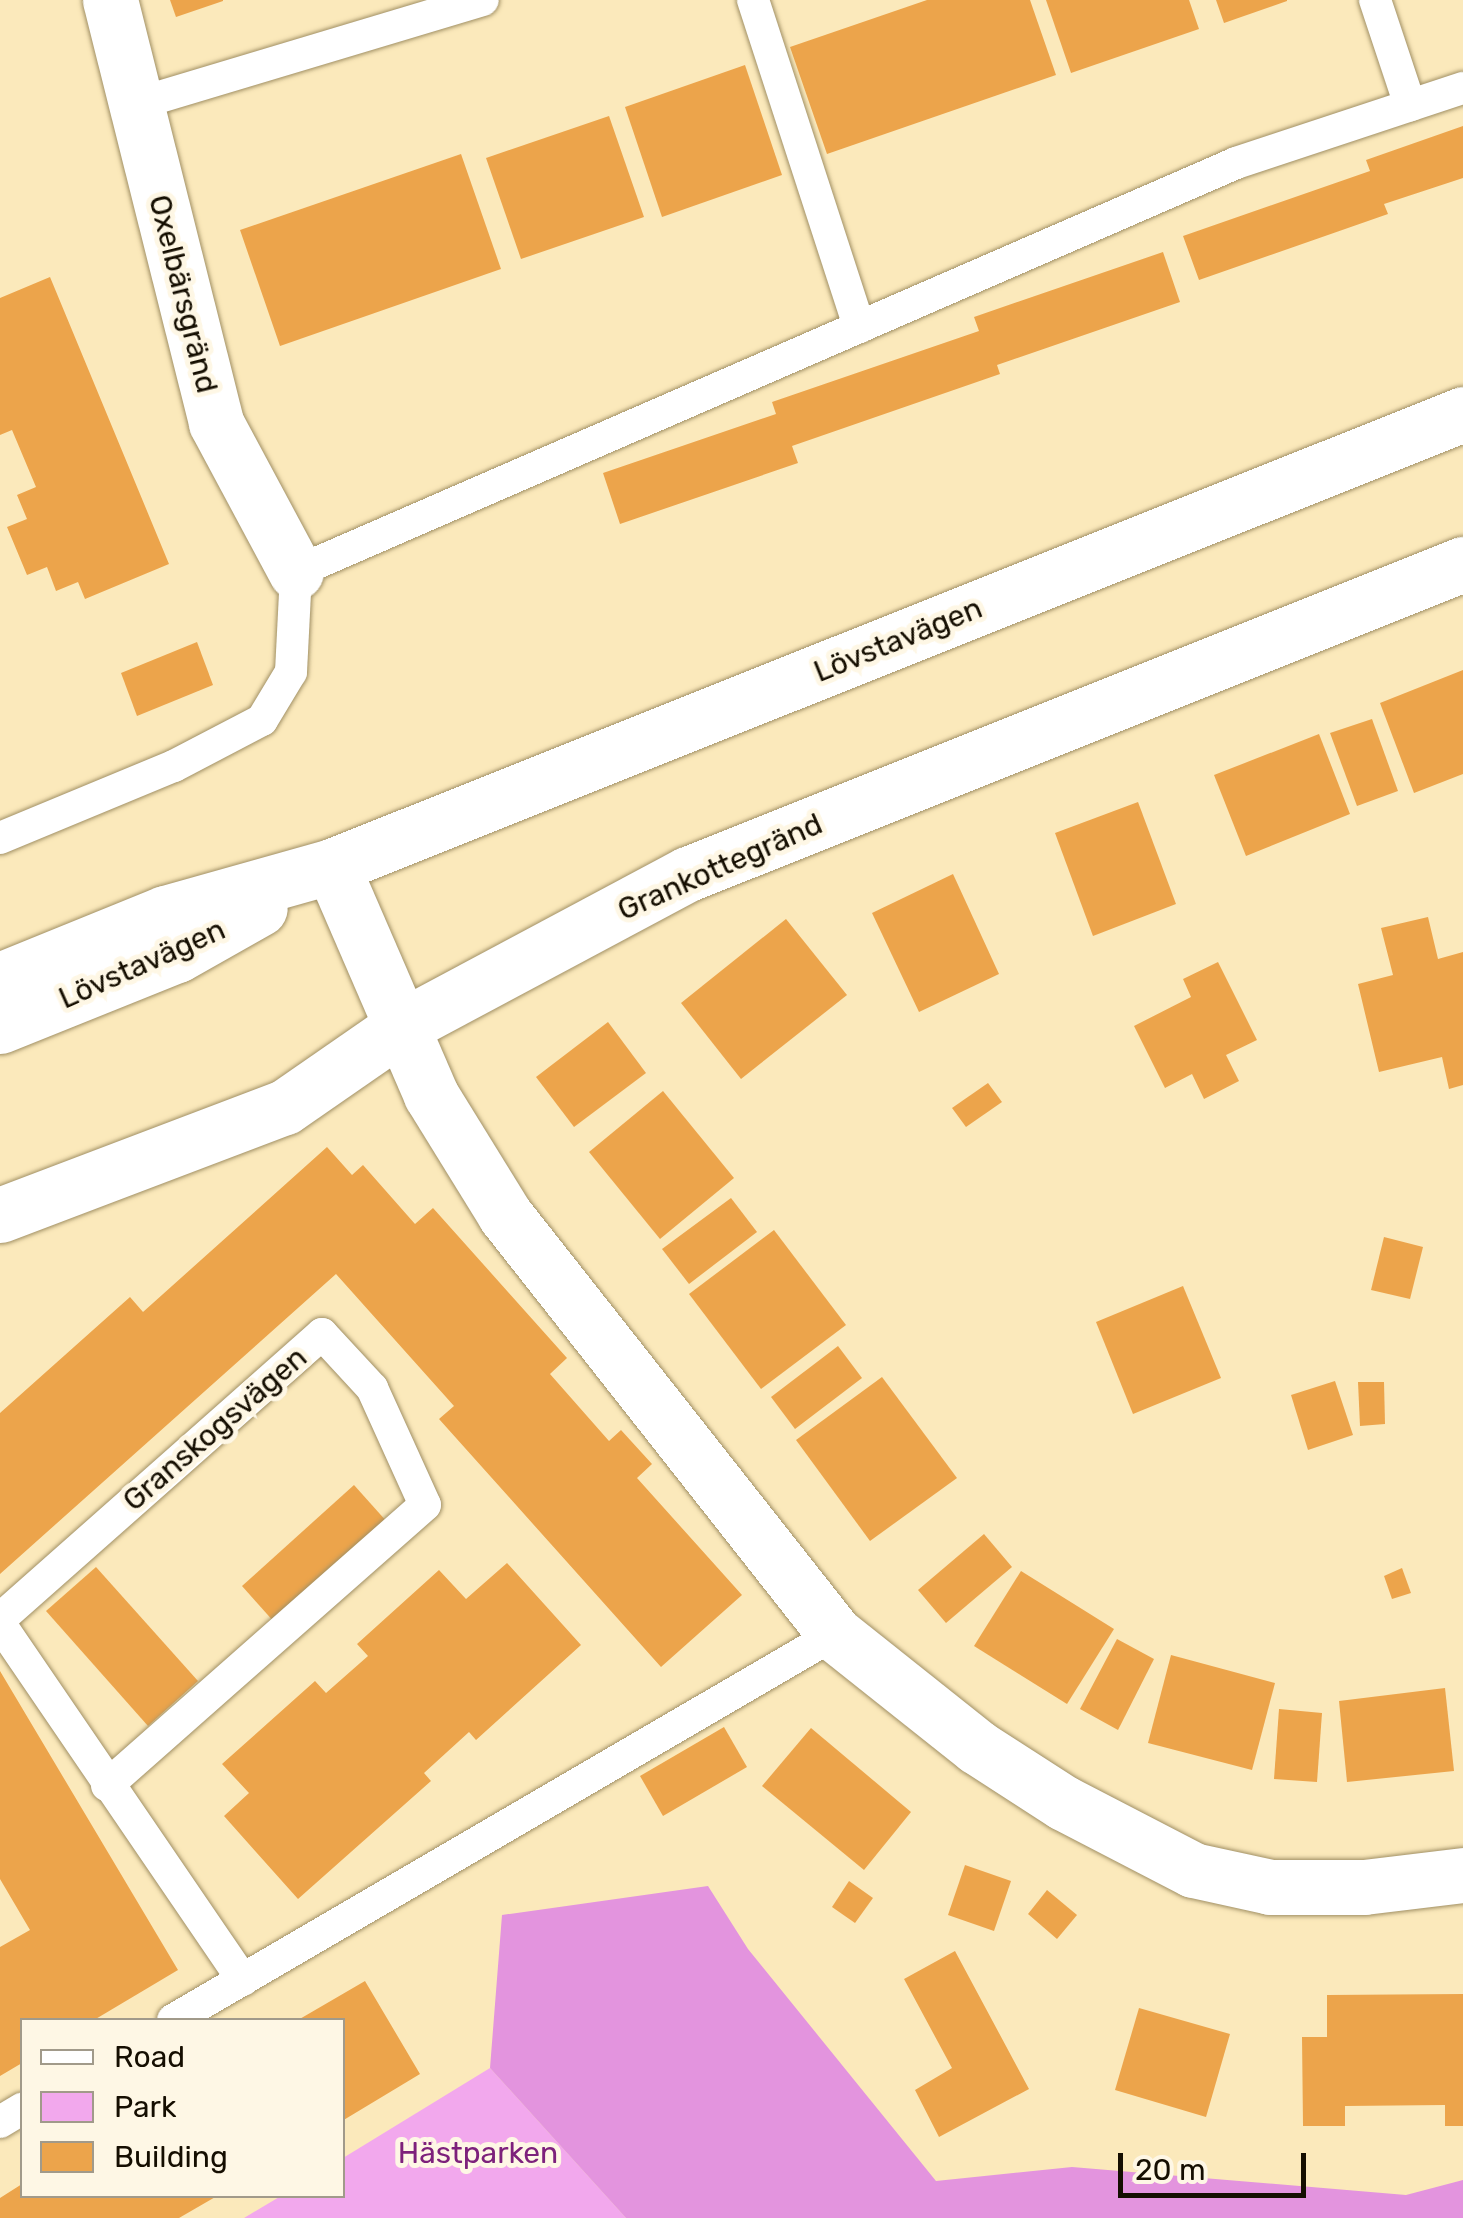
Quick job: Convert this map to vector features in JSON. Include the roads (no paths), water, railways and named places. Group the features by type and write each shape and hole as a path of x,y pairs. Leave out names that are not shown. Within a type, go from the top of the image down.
{"street":[{"name":"Oxelbärsgränd","path":"110,0 216,423 296,572"},
{"name":"Lövstavägen","path":"0,980 165,913 332,866 1463,414"},
{"name":"Grankottegränd","path":"0,1215 285,1106 399,1028 688,874 1463,564"},
{"name":"Lövstavägen","path":"0,1026 178,955 332,866"},
{"path":"332,866 431,1096 505,1215 835,1634 977,1747 1064,1803 1193,1870 1270,1887 1364,1887 1463,1875"}],"lane":[{"path":"136,104 483,0"},
{"path":"754,0 859,327"},
{"path":"1375,0 1410,105"},
{"path":"0,838 174,766 262,720 290,672 296,572 1236,163 1463,88"},
{"name":"Granskogsvägen","path":"108,1785 425,1505 372,1388 322,1334 0,1621 108,1785 242,1980"},
{"path":"176,2018 835,1634"}],"park label":[{"name":"Hästparken","path":"478,2153"}]}
